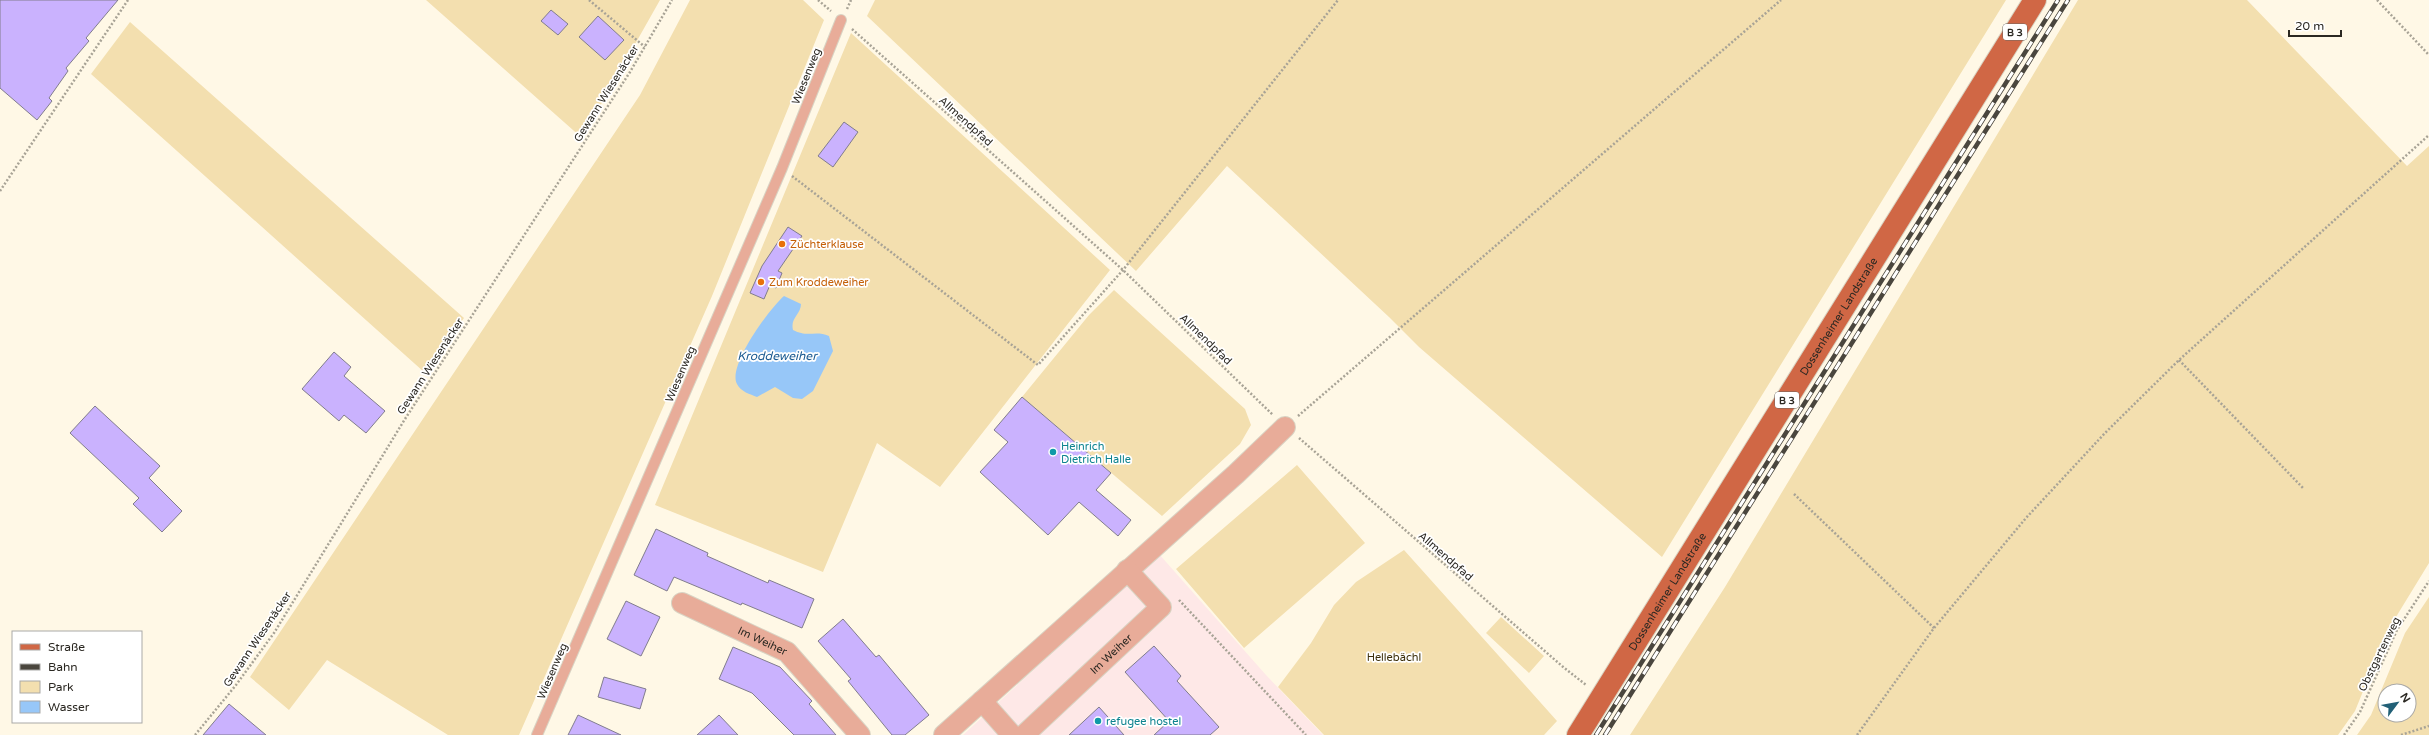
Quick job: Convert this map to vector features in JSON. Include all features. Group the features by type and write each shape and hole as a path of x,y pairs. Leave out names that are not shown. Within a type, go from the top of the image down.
{"main road":[{"name":"Dossenheimer Landstraße","path":"1578,735 2035,0"}],"street":[{"path":"944,735 1236,474 1285,427"},
{"name":"Im Weiher","path":"1024,735 1161,607 1127,570"},
{"name":"Im Weiher","path":"682,603 787,652 860,735"},
{"path":"982,701 1012,735"}],"lane":[{"name":"Wiesenweg","path":"537,735 782,168 841,20"}],"path":[{"path":"0,191 128,0"},
{"path":"589,0 645,47"},
{"name":"Gewann Wiesenäcker","path":"196,735 236,685 274,633 405,420 645,47 672,0"},
{"path":"782,168 1038,364 1123,270 1338,0"},
{"path":"1285,427 1781,0"},
{"path":"2377,0 2429,55"},
{"name":"Allmendpfad","path":"841,20 1123,270 1285,427 1562,666 1590,687"},
{"path":"1857,735 1934,628 2026,518 2105,433 2179,360 2429,136"},
{"path":"2179,360 2303,488"},
{"path":"1794,494 1934,628"},
{"name":"Obstgartenweg","path":"2344,735 2360,712 2397,630 2429,581"},
{"path":"1177,598 1306,735"},
{"path":"2401,735 2429,726"}],"shaded area":[{"path":"1159,554 1266,675 1323,735 963,735"}],"green space":[{"path":"426,0 660,0 582,138"},
{"path":"690,0 803,0 824,20 712,296 519,735 448,735 327,660 289,710 250,677 640,95"},
{"path":"875,0 2006,0 1662,557 1419,347 1389,317 1227,166 1136,271 867,16"},
{"path":"2078,0 2247,0 2407,166 2429,146 2429,563 2388,630 2355,711 2338,735 1630,735 1725,587"},
{"path":"130,22 464,318 424,372 91,74"},
{"path":"851,33 1110,270 940,487 877,443 823,572 655,505"},
{"path":"1114,290 1245,409 1251,425 1240,444 1162,516 1022,397 1089,315"},
{"path":"1297,465 1365,543 1244,648 1176,569"},
{"name":"Hellebächl","path":"1404,550 1557,721 1544,735 1324,735 1278,687 1311,643 1334,605 1356,582"},
{"path":"2429,597 2429,735 2357,735 2371,715 2377,701 2377,723 2417,723 2417,683 2384,683 2405,633"},
{"path":"1501,617 1544,656 1529,673 1486,633"}],"water":[{"name":"Kroddeweiher","path":"784,296 801,304 801,307 793,322 793,330 807,334 824,334 829,336 833,351 813,391 802,399 793,398 775,387 757,397 743,391 737,384 736,376 738,364 744,351 760,324"}],"building":[{"path":"0,0 118,0 86,38 89,41 66,68 68,71 49,98 52,101 37,120 0,88"},
{"path":"551,10 568,24 558,35 541,21"},
{"path":"598,16 624,40 605,60 579,37"},
{"path":"844,122 858,132 833,167 818,156"},
{"path":"788,227 802,236 778,271 782,273 776,288 770,285 764,299 750,293 762,266"},
{"path":"334,352 351,367 344,376 385,411 366,433 344,415 339,421 302,389"},
{"path":"1022,397 1111,473 1096,490 1131,520 1118,536 1079,502 1048,535 980,472 1008,442 994,430"},
{"path":"95,406 160,466 149,478 182,511 162,532 133,504 139,498 70,433"},
{"path":"656,529 708,553 707,556 768,583 769,580 814,599 802,628 742,603 741,605 674,577 667,591 634,575"},
{"path":"626,601 660,617 641,656 607,639"},
{"path":"843,619 876,657 879,655 929,715 905,735 892,735 848,681 851,679 818,641"},
{"path":"1154,646 1181,676 1177,681 1219,727 1210,735 1154,735 1169,721 1125,672"},
{"path":"733,647 780,667 812,701 809,704 836,735 794,735 752,693 719,679"},
{"path":"604,677 646,689 640,709 598,697"},
{"path":"229,704 266,735 203,735"},
{"name":"refugee hostel","path":"1099,707 1124,735 1069,735"},
{"path":"578,715 621,735 568,735"},
{"path":"719,715 738,735 697,735"}],"railway":[{"path":"1596,735 2058,0"},
{"path":"1605,735 2068,0"}],"place":[{"name":"Züchterklause","path":"782,244"},
{"name":"Zum Kroddeweiher","path":"761,282"},
{"name":"Heinrich Dietrich Halle","path":"1053,452"},
{"name":"refugee hostel","path":"1098,721"}]}
